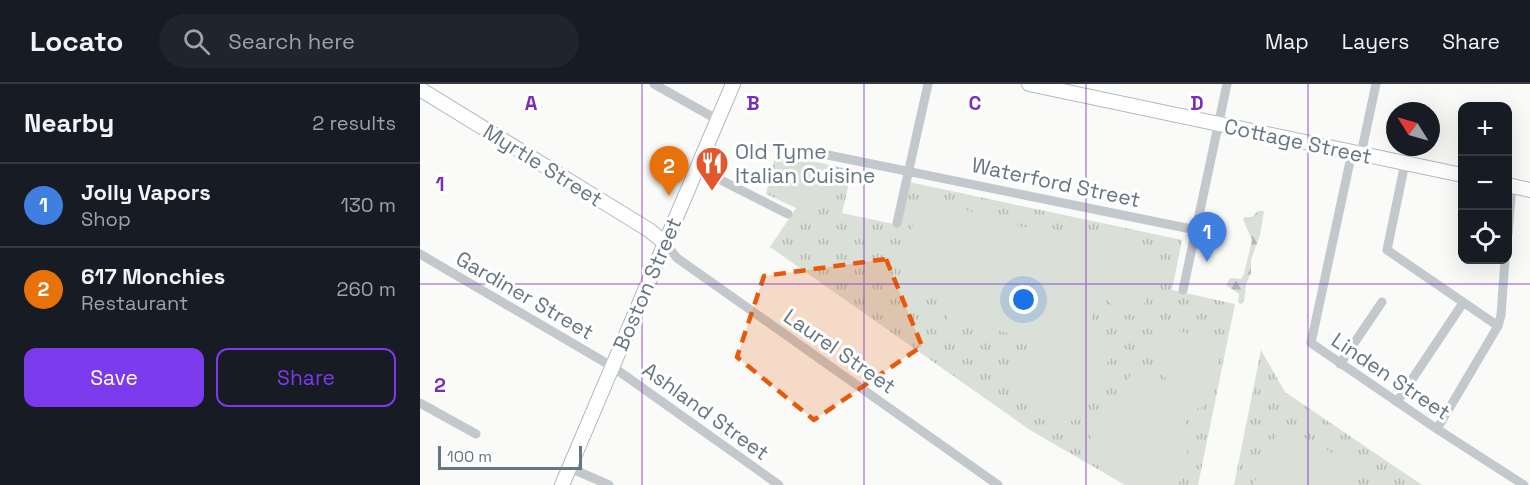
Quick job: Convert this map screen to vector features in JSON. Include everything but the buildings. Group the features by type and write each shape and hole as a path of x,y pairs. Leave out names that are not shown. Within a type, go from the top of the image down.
{"main road":[{"name":"Boston Street","path":"562,485 733,84"},
{"name":"Cottage Street","path":"1029,84 1458,174"},
{"name":"Myrtle Street","path":"420,89 649,230 665,243"},
{"path":"1512,186 1530,190"}],"street":[{"path":"654,84 718,120"},
{"path":"897,223 928,84"},
{"path":"1183,290 1227,84"},
{"path":"1357,153 1376,84"},
{"name":"Waterford Street","path":"813,152 1196,230"},
{"name":"Linden Street","path":"1357,153 1311,340 1314,346 1524,485"},
{"path":"1405,163 1387,250 1498,326"},
{"path":"697,168 788,214"},
{"name":"Laurel Street","path":"665,243 677,258 998,485"},
{"name":"Gardiner Street","path":"420,254 613,367"},
{"path":"1437,429 1498,326 1505,264"},
{"path":"1340,364 1382,302"},
{"path":"1397,402 1463,303"},
{"name":"Ashland Street","path":"613,367 779,485"},
{"path":"420,403 476,434"},
{"path":"570,468 609,485"}],"highlighted area":[{"path":"886,259 922,346 814,420 737,357 764,276"}],"green space":[{"path":"776,153 852,170 842,213 898,225 909,182 1182,240 1172,290 1235,304 1198,485 1125,485 1030,430 770,247 796,208 766,194"},
{"path":"801,162 823,167 814,207 792,202"},
{"path":"929,202 1010,220 1010,224 1090,242 1093,234 1153,249 1158,256 1140,318 1118,310 1098,292 1088,338 1115,348 1077,419 1069,422 999,380 1019,358 1044,341 947,320 952,296 923,298 899,290 917,208"},
{"path":"1258,211 1264,211 1260,235 1251,260 1251,273 1246,284 1244,302 1241,304 1238,302 1239,294 1226,285 1230,278 1241,279 1244,274 1252,240 1243,219 1252,217"},
{"path":"1161,324 1216,344 1221,354 1201,410 1180,394 1163,374 1155,350 1156,337"},
{"path":"1261,350 1285,392 1422,485 1234,485"},
{"path":"1137,365 1166,387 1183,416 1187,432 1187,449 1178,485 1142,485 1090,450 1088,442"},
{"path":"1286,432 1307,439 1357,467 1346,485 1253,485 1278,434"}],"place":[{"name":"Old Tyme Italian Cuisine","path":"712,192"},
{"name":"617 Monchies","path":"669,196"},
{"name":"Jolly Vapors","path":"1207,262"}]}
